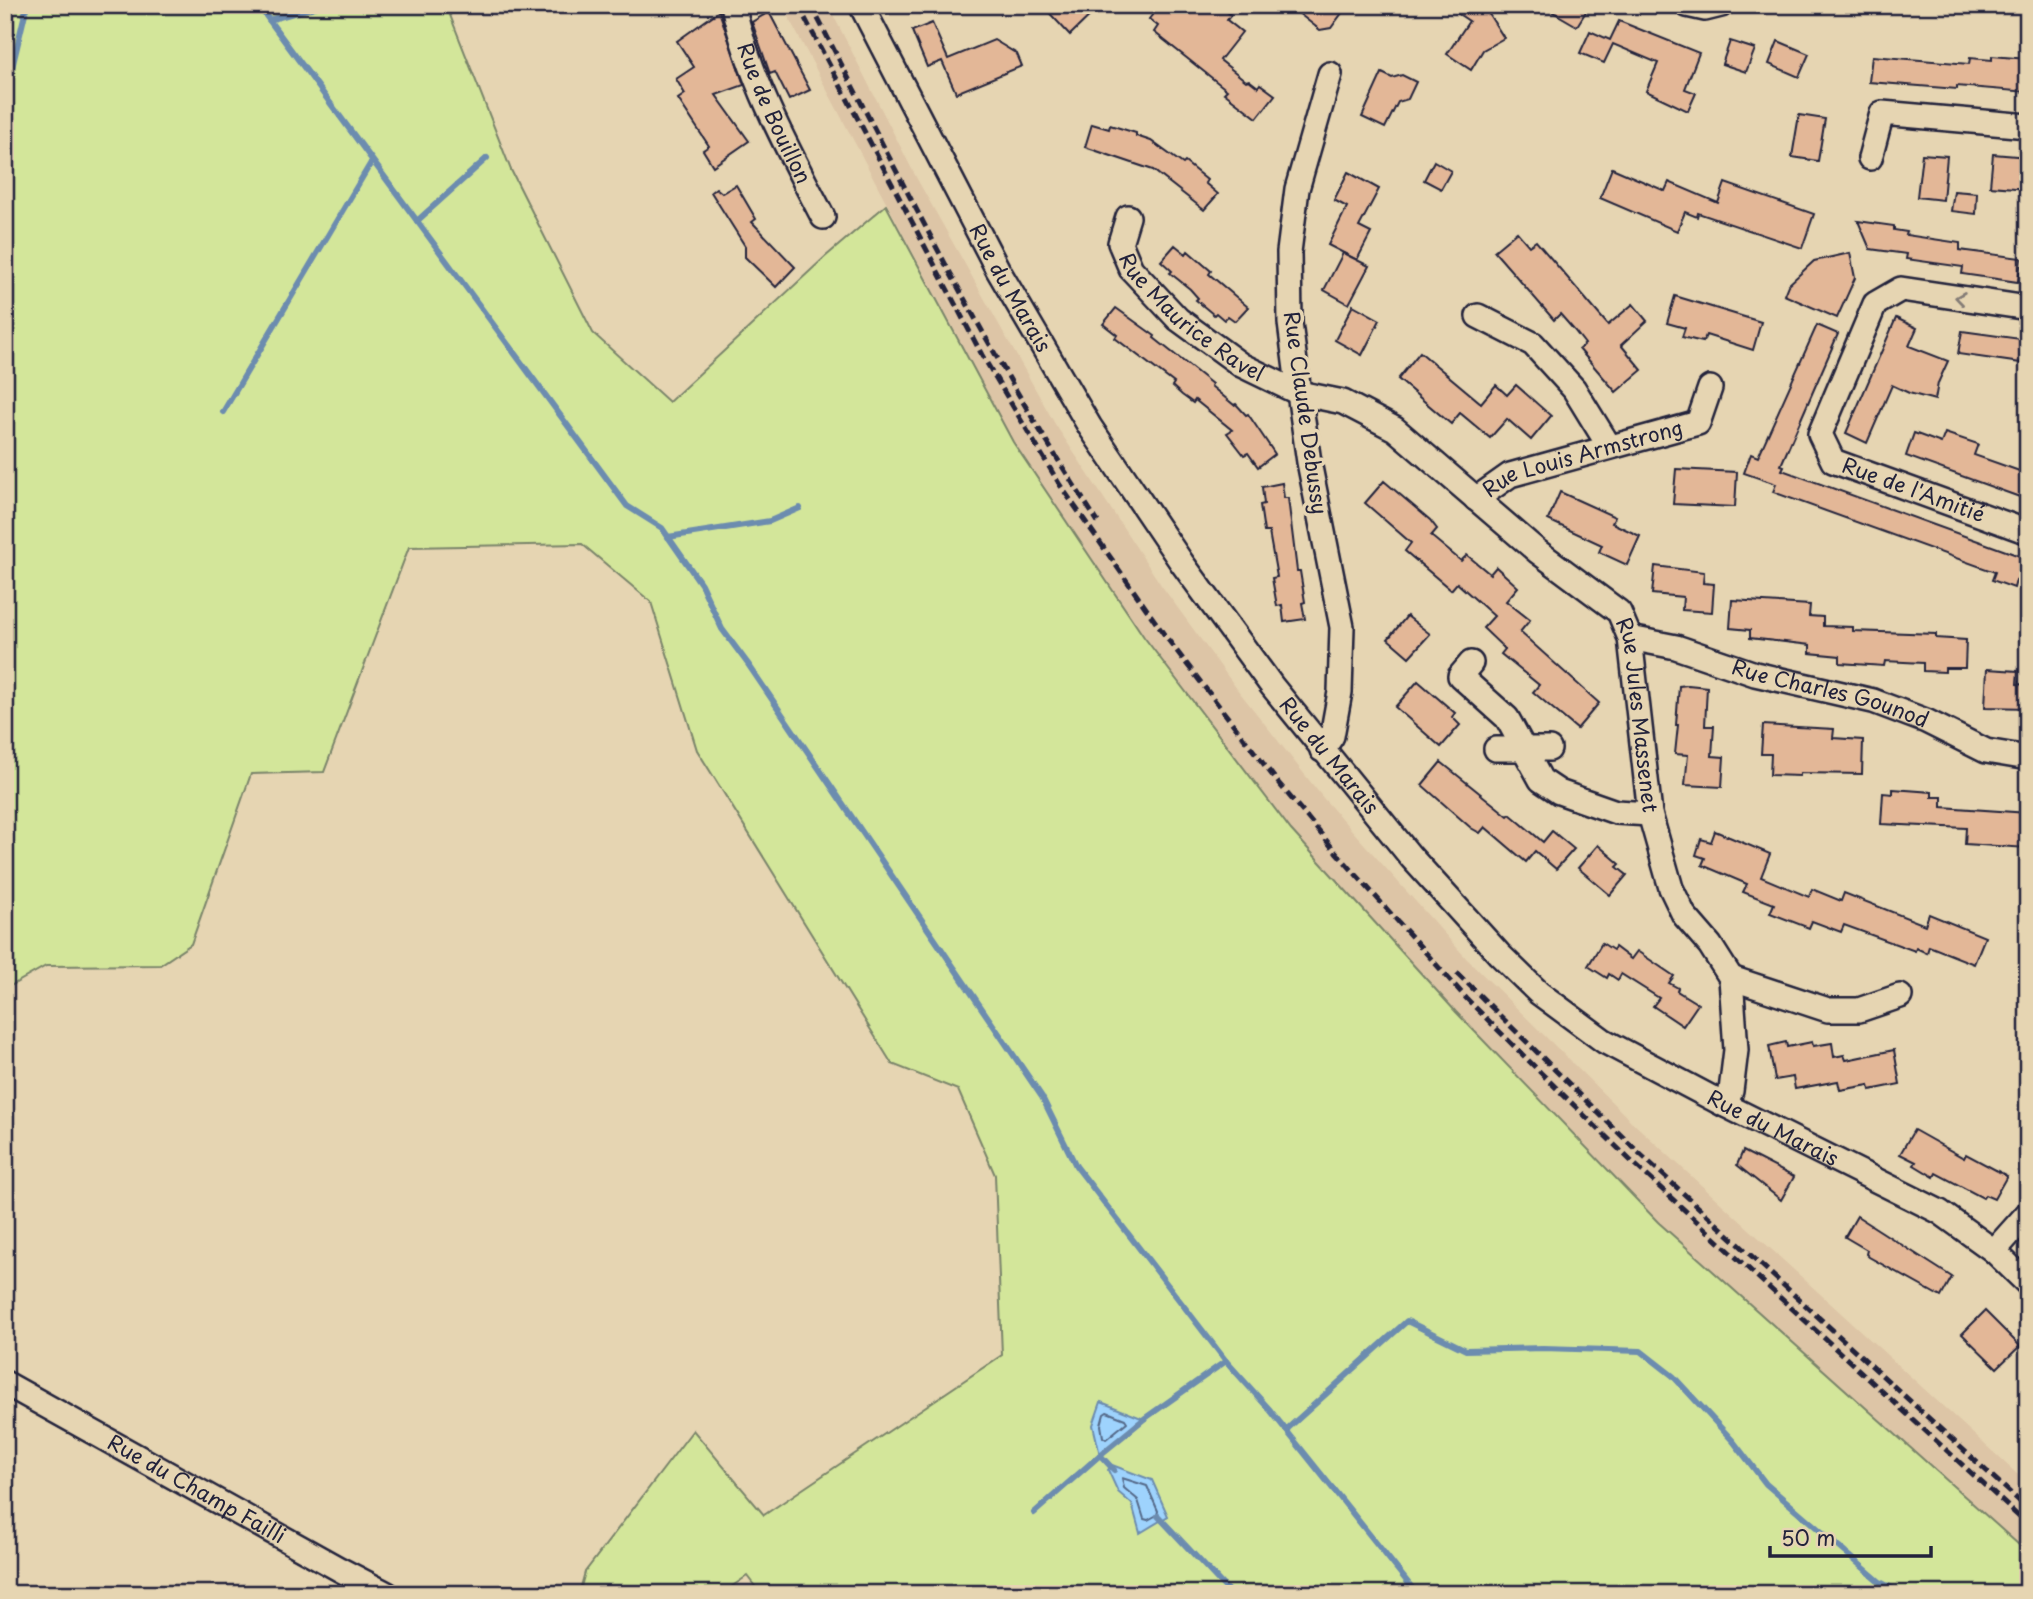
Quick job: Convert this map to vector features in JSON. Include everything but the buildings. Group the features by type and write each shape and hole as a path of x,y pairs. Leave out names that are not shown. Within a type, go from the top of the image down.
{"street":[{"name":"Rue de Bouillon","path":"733,5 760,88 823,217"},
{"name":"Rue du Marais","path":"861,5 998,270 1090,427 1182,563 1322,750 1410,857 1499,954 1539,993 1604,1041 1725,1105 1940,1212 1994,1251 2028,1284"},
{"path":"1687,5 1705,9 1721,5"},
{"name":"Rue Claude Debussy","path":"1322,750 1332,736 1340,692 1342,626 1309,463 1299,393 1290,323 1289,252 1297,189 1330,74"},
{"path":"1870,159 1882,113 2028,126"},
{"name":"Rue Maurice Ravel","path":"1128,217 1120,243 1131,269 1178,319 1241,365 1299,393"},
{"name":"Rue de l'Amitié","path":"2028,308 1901,289 1875,304 1820,434 1833,461 2028,532"},
{"path":"1478,316 1533,344 1574,388 1609,446"},
{"name":"Rue Louis Armstrong","path":"1476,499 1510,475 1699,423 1710,388"},
{"name":"Rue Jules Massenet","path":"1299,393 1343,402 1395,429 1536,551 1619,612 1630,638 1650,814 1671,888 1684,915 1710,945 1731,978 1736,1050 1731,1091 1725,1105"},
{"name":"Rue Charles Gounod","path":"1630,638 1676,647 1755,674 1873,701 1926,721 1986,751 2028,758"},
{"path":"1471,663 1460,676 1507,718 1541,780 1559,792 1616,812 1650,814"},
{"path":"1496,749 1549,749"},
{"path":"1731,978 1828,1010 1859,1010 1900,996"},
{"path":"1994,1251 2028,1213"},
{"name":"Rue du Champ Failli","path":"5,1383 387,1594"}],"shaded area":[{"path":"782,5 828,5 917,179 1055,424 1161,585 1237,689 1324,799 1467,959 1632,1122 2028,1484 2028,1553 1658,1222 1456,1012 1291,830 1144,637 1013,442"}],"green space":[{"path":"5,5 446,5 511,170 593,333 669,402 825,257 886,205 1013,442 1144,637 1291,830 1456,1012 1658,1222 2028,1553 2028,1594 761,1594 747,1576 721,1594 579,1594 585,1572 693,1430 764,1515 1002,1355 995,1175 958,1090 892,1064 697,750 651,602 582,544 409,547 324,772 251,774 191,944 160,965 46,966 5,989"}],"water":[{"path":"1101,1402 1144,1419 1100,1455 1093,1425"},
{"path":"1112,1465 1152,1480 1168,1516 1140,1533 1132,1504 1118,1492 1108,1470"}],"waterway":[{"path":"5,97 27,5"},
{"path":"258,5 627,506 662,528 701,584 722,629 1042,1097 1076,1166 1226,1361 1270,1410 1417,1594"},
{"path":"269,20 321,5"},
{"path":"417,221 487,158"},
{"path":"223,412 372,161"},
{"path":"668,537 770,521 800,508"},
{"path":"1286,1430 1407,1321 1466,1350 1543,1348 1641,1351 1673,1376 1733,1441 1766,1484 1880,1582 1903,1594"},
{"path":"1034,1513 1144,1419 1226,1361"},
{"path":"1100,1455 1114,1470"},
{"path":"1158,1516 1231,1594"}],"railway":[{"path":"798,5 982,355 1060,485 1166,637 1276,780 1336,852 1467,999 1541,1073 1630,1160 2028,1525"},
{"path":"811,5 983,332 1058,460 1098,522"},
{"path":"1457,973 1637,1151 2028,1509"}]}
